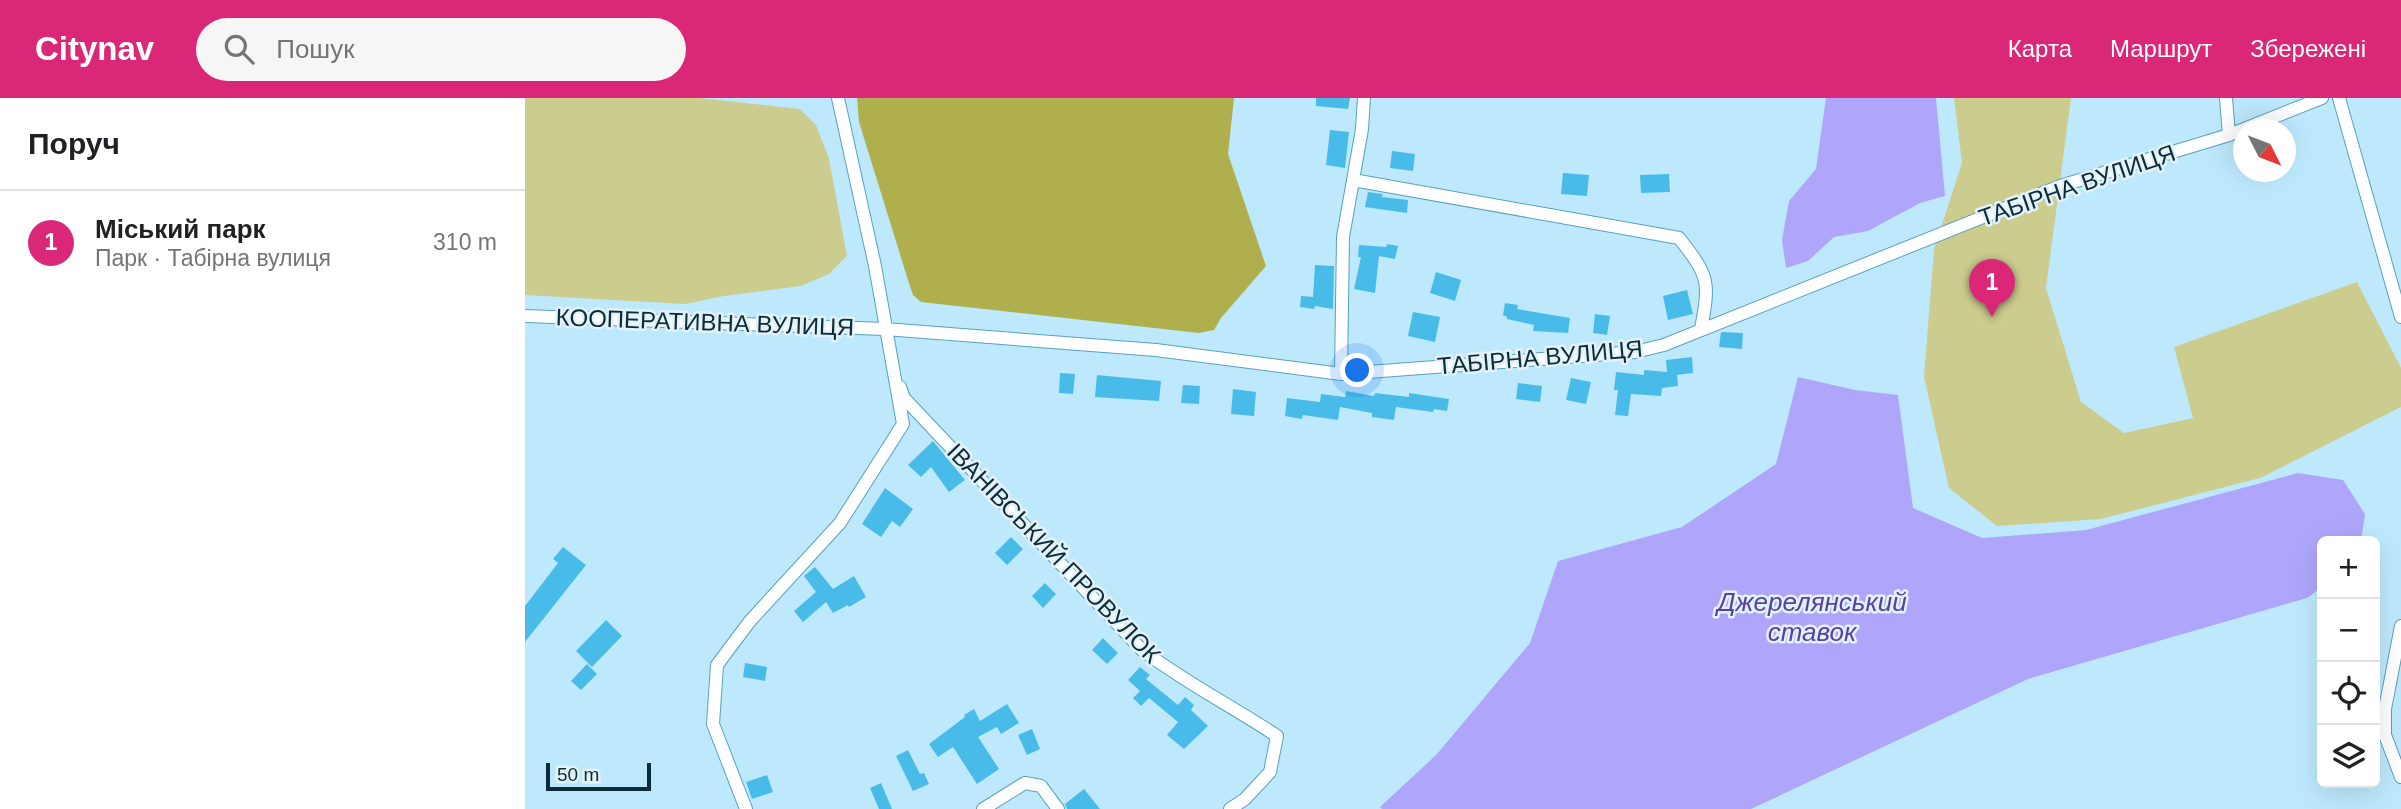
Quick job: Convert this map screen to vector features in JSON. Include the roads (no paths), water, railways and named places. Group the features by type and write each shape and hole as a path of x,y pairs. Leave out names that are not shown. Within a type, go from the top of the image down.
{"street":[{"path":"746,809 713,724 717,665 750,621 839,523 903,424 875,266 838,98"},
{"path":"1341,374 1343,237 1363,130 1364,98"},
{"path":"2226,98 2229,135"},
{"name":"ТАБІРНА ВУЛИЦЯ","path":"885,329 1156,350 1341,374 1635,352 1664,345 2060,186 2229,135 2322,98"},
{"path":"2339,98 2401,317"},
{"path":"1353,180 1679,238 1701,266 1708,293 1701,330"},
{"name":"КООПЕРАТИВНА ВУЛИЦЯ","path":"525,316 885,329"},
{"name":"ІВАНІВСЬКИЙ ПРОВУЛОК","path":"891,368 904,398 1141,649 1171,672 1235,708 1277,736 1270,772 1245,799 1230,809"},
{"path":"2401,626 2385,709 2385,735 2401,777"},
{"path":"983,809 1025,783 1041,786 1058,809"}],"water":[{"path":"1826,98 1936,98 1945,196 1920,203 1868,231 1834,237 1808,261 1786,268 1782,240 1789,201 1816,169"},
{"name":"Джерелянський ставок","path":"1798,377 1855,390 1898,395 1913,508 1982,538 2086,530 2298,473 2343,480 2365,514 2362,536 2317,536 2317,591 2307,598 2028,679 1751,809 1380,807 1437,754 1530,643 1558,561 1682,527 1776,464"}],"place":[{"name":"Міський парк","path":"1992,317"}]}
